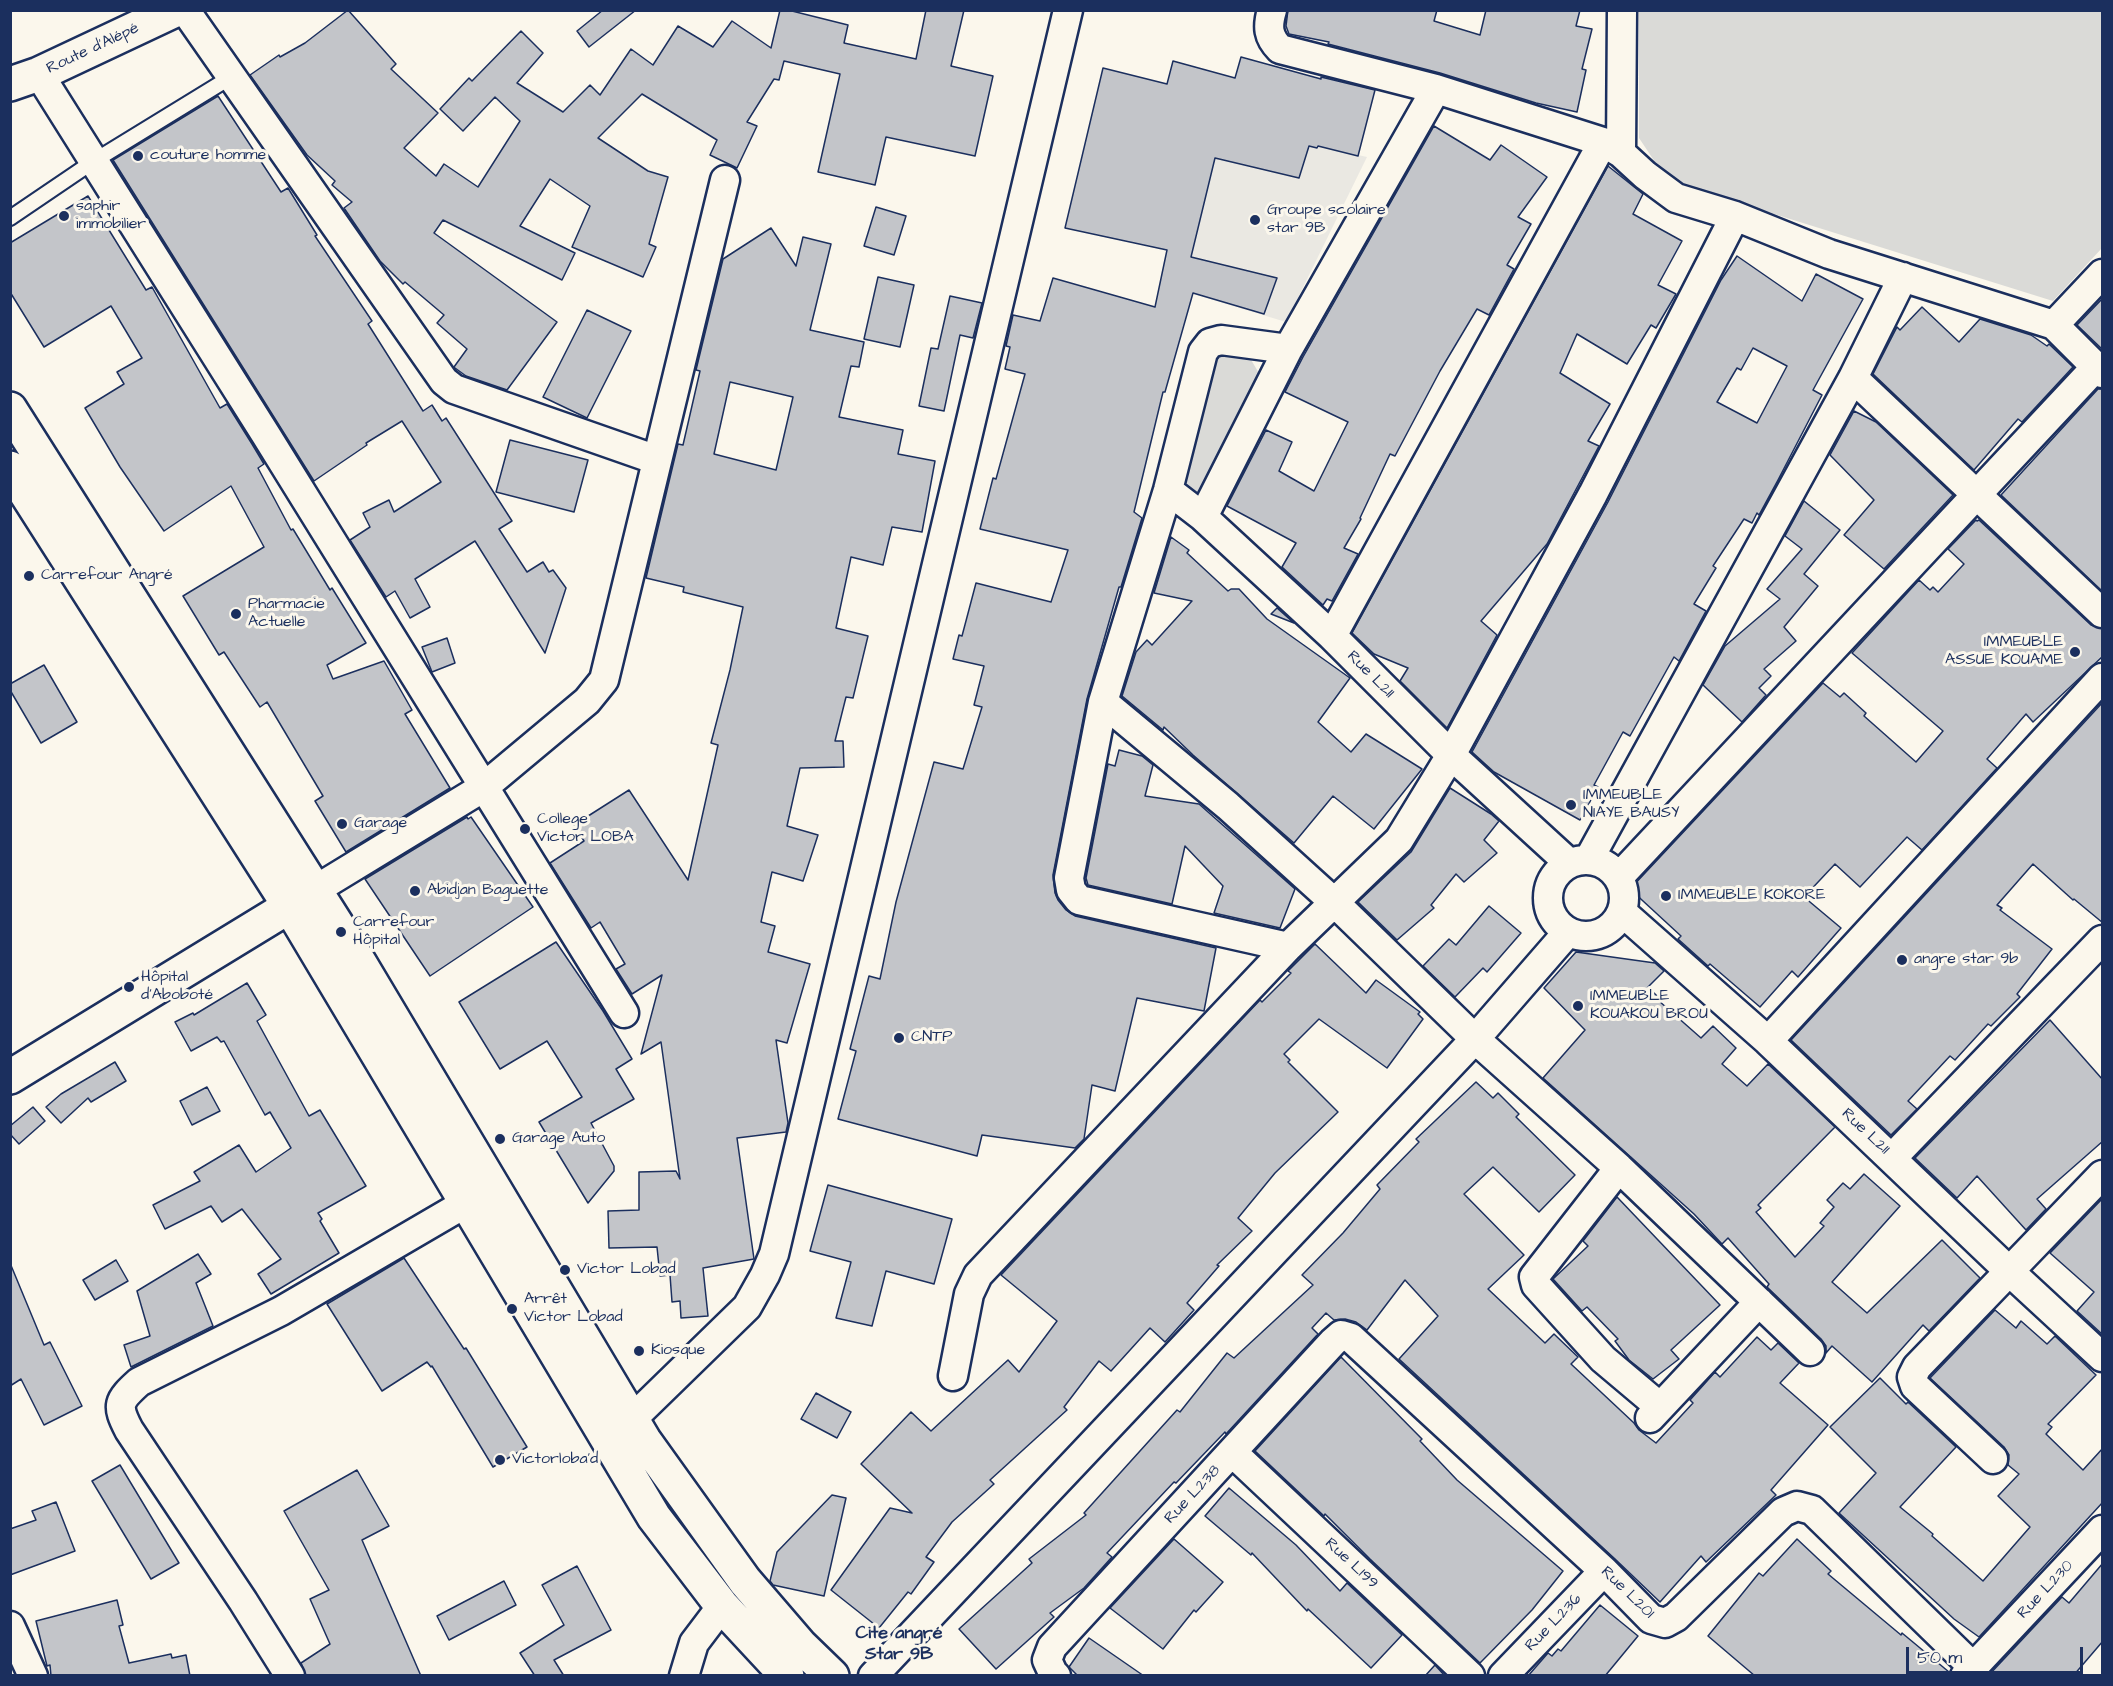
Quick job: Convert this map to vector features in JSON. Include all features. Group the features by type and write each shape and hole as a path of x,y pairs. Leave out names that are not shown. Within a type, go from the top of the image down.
{"main road":[{"name":"Route d'Alépé","path":"25,79 175,10"},
{"path":"10,409 303,899 466,1203 654,1516 722,1606 788,1676"},
{"path":"10,468 303,899 510,1212 644,1440 745,1581 800,1645 832,1676"},
{"path":"10,1077 303,899"}],"street":[{"path":"185,10 444,381 454,389 657,460"},
{"path":"631,1420 747,1308 774,1254 1068,10"},
{"path":"1272,10 1268,25 1270,39 1280,50 1436,89 1612,147 1676,198 1735,216 1829,254 2054,325 2099,370 1976,495 1619,877"},
{"path":"1332,636 1612,147 1622,10"},
{"path":"25,79 94,161 624,1013"},
{"path":"1203,517 1288,349 1436,89"},
{"path":"303,899 484,787 587,701 604,680 725,180"},
{"path":"953,1376 969,1294 978,1275 1287,947 1400,840 1451,755 1593,494 1735,216"},
{"path":"2054,325 2103,274"},
{"path":"1579,861 1852,378 1903,277"},
{"path":"1287,947 1079,900 1071,890 1069,878 1103,702 1168,490 1203,352 1210,343 1221,340 1288,349"},
{"path":"1852,378 2103,613"},
{"name":"Rue L211","path":"1168,490 1203,517 1332,636 1451,755 1579,861"},
{"path":"1768,1041 2103,678"},
{"path":"1103,702 1228,806 1335,903 1476,1039 1619,1168 1810,1351"},
{"path":"1579,861 1601,862 1619,877 1624,888 1625,900 1622,912 1615,923 1605,931 1587,936 1568,932 1557,923 1550,911 1548,898 1550,884 1558,872 1579,861"},
{"name":"Rue L211","path":"1622,912 1768,1041 2103,1357"},
{"path":"873,1676 1476,1039 1568,932"},
{"path":"1892,1158 2103,940"},
{"path":"1619,1168 1533,1277 1536,1285 1655,1412 1759,1302"},
{"path":"1993,1459 1915,1386 1912,1377 1917,1367 2103,1174"},
{"path":"290,1676 129,1430 120,1413 121,1404 125,1395 139,1382 281,1311 466,1203"},
{"name":"Rue L201","path":"1333,1342 1341,1335 1351,1338 1604,1571 1651,1619 1665,1623 1676,1617 1783,1512 1797,1506 1812,1510 1969,1671"},
{"name":"Rue L238","path":"1056,1676 1047,1660 1052,1647 1333,1342"},
{"name":"Rue L199","path":"1233,1453 1470,1676"},
{"name":"Rue L230","path":"1969,1671 2103,1530"},
{"name":"Rue L236","path":"1503,1676 1604,1571"},
{"path":"684,1676 694,1643 722,1606"},
{"path":"10,1626 33,1676"}],"lane":[{"path":"10,218 94,161 231,77"}],"shaded area":[{"path":"1639,11 2102,11 2102,248 2053,301 1678,184 1655,162 1639,138"},
{"name":"Groupe scolaire star 9B","path":"1195,118 1367,157 1286,322 1160,284"},
{"path":"1208,353 1250,358 1260,375 1202,504 1177,484"}],"building":[{"path":"348,10 396,64 391,69 438,113 404,148 436,176 444,164 478,187 520,121 495,97 463,131 440,109 469,78 472,81 521,31 543,53 517,83 563,112 590,85 600,95 631,49 653,65 678,26 713,47 732,21 771,48 780,10 848,25 844,43 916,59 926,10 964,10 951,66 993,76 975,156 886,137 875,185 818,172 840,74 784,61 779,80 774,79 747,122 757,126 737,168 710,155 717,140 642,94 598,138 648,171 668,177 649,244 656,247 643,277 572,247 590,206 550,179 520,226 575,253 562,280 443,220 434,233 557,322 507,390 466,376 454,367 467,349 437,323 444,315 405,282 403,284 380,261 344,208 352,202 332,185 335,181 307,155 250,75 279,55 280,57 305,43"},
{"path":"603,10 636,10 589,47 577,31"},
{"path":"1288,10 1437,10 1434,21 1480,35 1486,10 1580,10 1576,26 1592,29 1582,69 1586,70 1577,112 1536,103 1440,73 1328,44 1329,42 1289,34 1286,26"},
{"path":"1241,57 1321,79 1321,77 1375,90 1358,156 1309,146 1299,178 1215,158 1191,257 1277,278 1264,314 1193,293 1165,392 1163,392 1134,512 1142,518 1121,587 1119,587 1087,699 1053,875 1058,900 1075,916 1216,948 1204,1011 1137,998 1115,1091 1092,1085 1084,1139 1075,1148 982,1135 977,1156 838,1119 856,1051 850,1049 869,976 880,979 896,902 934,762 963,769 982,707 974,705 984,666 953,659 959,635 962,636 976,583 1051,602 1068,550 980,529 1025,374 1005,369 1010,347 1006,346 1013,315 1040,321 1053,278 1155,307 1167,250 1065,228 1103,68 1167,84 1173,61 1235,78"},
{"path":"218,96 281,192 288,188 317,235 315,236 372,321 368,324 423,411 432,405 442,421 446,418 512,521 499,529 527,572 543,562 549,572 553,570 566,588 545,653 475,541 415,579 430,607 410,618 395,591 386,597 350,540 370,527 363,513 389,500 394,512 441,482 402,421 366,443 367,445 314,481 113,160"},
{"path":"1434,126 1490,160 1501,145 1547,177 1518,217 1531,224 1507,265 1514,269 1489,315 1477,309 1440,371 1395,456 1390,454 1361,519 1344,548 1358,554 1332,601 1327,599 1323,605 1282,567 1296,543 1227,506 1266,430 1292,442 1279,471 1314,491 1348,422 1285,392"},
{"path":"1608,166 1643,194 1633,214 1682,241 1658,285 1676,294 1656,328 1651,325 1627,364 1577,334 1560,373 1610,404 1588,441 1599,446 1547,544 1481,621 1497,635 1447,728 1400,681 1408,668 1374,654 1352,633"},
{"path":"88,196 146,290 152,287 220,408 227,404 252,444 264,464 258,468 291,530 293,529 366,643 327,665 333,679 384,661 412,710 405,714 450,788 346,852 315,801 323,796 267,702 260,707 224,652 219,655 183,596 264,547 231,486 164,531 120,467 85,408 124,384 117,372 142,358 111,306 44,347 10,292 10,243"},
{"path":"876,207 906,216 894,255 864,246"},
{"path":"771,228 796,266 803,237 831,244 810,330 864,342 859,367 851,366 839,417 903,430 898,454 935,461 922,532 892,527 883,565 851,557 836,628 868,636 853,698 846,697 835,741 843,741 844,767 800,768 787,826 818,835 803,881 772,872 761,922 775,926 768,952 810,964 787,1043 776,1040 788,1123 786,1132 737,1138 754,1259 703,1268 708,1316 681,1318 680,1301 672,1302 670,1275 660,1276 657,1247 609,1248 608,1211 639,1210 639,1172 676,1171 680,1179 661,1042 641,1054 662,975 632,994 616,969 625,964 600,922 591,928 550,863 584,841 574,825 629,790 688,880 718,745 711,743 743,607 683,592 684,587 646,578 678,444 683,445 700,371 696,370 723,259","holes":["730,382 793,397 776,470 714,454"]},
{"path":"1737,256 1802,301 1816,274 1863,299 1813,390 1822,395 1759,515 1757,513 1752,523 1744,519 1713,566 1716,568 1694,604 1706,611 1679,661 1674,657 1630,736 1623,732 1594,785 1598,787 1580,820 1494,772 1472,752 1608,502 1721,280","holes":["1753,348 1787,366 1757,423 1717,402 1737,368 1741,370"]},
{"path":"878,277 914,285 900,347 864,339"},
{"path":"950,296 982,303 973,338 960,335 944,411 919,406 931,348 938,349"},
{"path":"2103,298 2103,350 2077,325"},
{"path":"1922,307 1959,342 1980,319 2031,335 2047,346 2049,344 2073,367 2022,422 2018,419 1974,470 1873,374 1897,327 1900,330"},
{"path":"587,310 631,331 587,418 543,397"},
{"path":"2098,389 2103,389 2102,591 2001,495"},
{"path":"1854,411 1876,422 1953,495 1884,569 1844,535 1874,500 1830,455"},
{"path":"510,440 588,460 574,512 496,492"},
{"path":"1804,501 1840,530 1804,574 1818,586 1784,627 1796,641 1764,669 1771,676 1759,688 1766,695 1742,722 1703,685 1725,646 1780,599 1767,589 1802,549 1785,536"},
{"path":"1976,520 1979,520 2091,625 2103,629 2103,656 2033,722 2026,714 1987,759 1997,768 1922,850 1907,837 1860,887 1835,864 1804,897 1841,928 1798,977 1792,971 1760,1007 1678,939 1681,936 1630,889 1823,683 1840,697 1844,693 1866,713 1864,716 1916,762 1943,731 1852,653 1919,580 1930,590 1933,587 1938,592 1964,564 1948,549"},
{"path":"1171,537 1189,550 1187,553 1228,591 1239,589 1267,619 1350,678 1318,722 1351,752 1366,734 1422,769 1374,829 1333,796 1294,843 1164,727 1163,730 1122,696 1136,652 1147,640 1152,645 1192,601 1154,593"},
{"path":"1277,608 1294,623 1271,614"},
{"path":"447,638 455,663 432,672 422,647"},
{"path":"44,665 77,722 41,743 10,690 10,684"},
{"path":"2103,702 2103,923 2033,864 1997,905 2002,908 2000,910 2052,949 2017,994 2020,997 1991,1026 1988,1024 1955,1060 1950,1056 1908,1101 1917,1109 1891,1135 1791,1040"},
{"path":"1119,750 1142,756 1153,765 1145,796 1199,804 1295,889 1280,928 1214,913 1223,886 1185,846 1172,904 1088,885 1086,878 1108,764 1115,766"},
{"path":"1450,788 1499,821 1484,840 1497,853 1464,882 1456,874 1431,905 1434,908 1397,940 1358,902 1411,852"},
{"path":"467,817 468,819 471,817 533,907 430,976 365,879"},
{"path":"1489,906 1521,933 1487,972 1483,968 1455,997 1423,966 1449,939 1456,945"},
{"path":"556,942 603,1011 632,1059 616,1069 634,1099 591,1123 614,1166 614,1171 588,1203 539,1122 582,1097 547,1041 500,1069 459,1002"},
{"path":"1315,944 1366,993 1376,980 1420,1012 1418,1014 1423,1019 1387,1068 1319,1019 1284,1054 1290,1060 1288,1062 1338,1112 1275,1173 1238,1218 1252,1231 1217,1265 1219,1266 1187,1303 1194,1310 1165,1342 1150,1328 1111,1371 1099,1361 1064,1407 1067,1410 990,1480 994,1484 952,1522 926,1557 934,1562 911,1594 908,1592 879,1628 831,1590 890,1508 912,1513 861,1464 911,1412 931,1431 1008,1360 1019,1372 1057,1321 1001,1275 1260,1000 1262,1002 1291,973 1288,971"},
{"path":"1576,952 1655,963 1664,971 1648,987 1660,999 1659,1001 1701,1038 1713,1026 1736,1048 1722,1064 1747,1086 1768,1064 1835,1127 1758,1205 1761,1208 1756,1212 1795,1257 1824,1226 1820,1223 1834,1207 1827,1200 1843,1183 1850,1189 1864,1174 1900,1206 1832,1282 1867,1313 1942,1240 1980,1278 1929,1331 1923,1325 1872,1382 1832,1346 1826,1353 1826,1346 1821,1339 1767,1287 1769,1284 1728,1238 1722,1244 1694,1214 1543,1078 1585,1030 1544,988"},
{"path":"247,983 266,1015 257,1021 309,1116 320,1110 366,1186 318,1213 322,1219 320,1221 339,1253 271,1294 258,1274 281,1259 242,1209 222,1222 211,1206 165,1229 153,1205 200,1181 194,1172 239,1145 256,1172 291,1148 270,1112 265,1115 224,1041 221,1042 217,1037 191,1051 175,1022 193,1013 194,1015"},
{"path":"2050,1020 2103,1080 2103,1141 2037,1199 2046,1209 2026,1230 1977,1176 1957,1198 1915,1158"},
{"path":"115,1062 126,1081 91,1102 88,1098 61,1123 46,1107 61,1094"},
{"path":"1476,1082 1493,1098 1498,1093 1519,1114 1516,1117 1575,1175 1539,1212 1493,1167 1464,1194 1524,1255 1488,1289 1545,1343 1554,1334 1578,1357 1571,1364 1639,1430 1656,1443 1693,1403 1690,1400 1715,1372 1720,1377 1757,1337 1771,1350 1778,1343 1799,1363 1780,1383 1828,1425 1771,1490 1776,1495 1706,1562 1701,1556 1660,1602 1399,1359 1438,1316 1405,1280 1367,1330 1356,1322 1345,1319 1334,1320 1326,1313 1312,1328 1318,1334 1226,1434 1225,1432 1176,1483 1174,1482 1107,1553 1112,1557 1084,1588 1050,1613 1054,1617 996,1669 959,1629 1032,1563 1029,1559 1086,1515 1084,1513 1177,1410 1180,1412 1227,1353 1234,1358 1313,1285 1302,1275 1343,1233 1380,1189 1377,1185 1419,1142 1416,1139"},
{"path":"207,1087 220,1111 192,1125 180,1101"},
{"path":"33,1107 45,1121 19,1144 10,1134 10,1126"},
{"path":"828,1185 952,1219 934,1284 886,1271 872,1326 836,1318 851,1262 810,1251"},
{"path":"1617,1197 1720,1305 1671,1350 1679,1359 1653,1379 1629,1360 1615,1341 1618,1339 1587,1307 1582,1311 1553,1279 1588,1246 1583,1241"},
{"path":"2103,1198 2103,1335 2077,1311 2094,1292 2050,1253"},
{"path":"198,1254 211,1274 196,1283 213,1326 131,1367 124,1345 150,1336 137,1291"},
{"path":"404,1258 464,1349 466,1348 527,1447 493,1467 432,1366 427,1362 382,1391 327,1304"},
{"path":"116,1260 128,1281 95,1300 83,1280"},
{"path":"10,1263 44,1345 50,1342 82,1406 44,1425 21,1379 10,1386"},
{"path":"1995,1310 2016,1328 2021,1321 2047,1344 2055,1336 2096,1375 2048,1424 2052,1427 2046,1434 2083,1470 2103,1448 2103,1502 1979,1637 1954,1619 1839,1513 1876,1473 1830,1427 1880,1378 1956,1447 1900,1507 1933,1534 1932,1536 1983,1581 2030,1527 1998,1496 2019,1474 2008,1465 2009,1455 2004,1447 1930,1378"},
{"path":"1341,1357 1422,1439 1420,1441 1457,1480 1563,1571 1532,1610 1480,1663 1325,1514 1324,1516 1255,1451"},
{"path":"816,1393 851,1412 837,1438 801,1419"},
{"path":"120,1465 179,1563 151,1579 92,1481"},
{"path":"357,1470 389,1526 362,1540 421,1676 306,1676 301,1663 330,1644 310,1599 329,1590 284,1511"},
{"path":"1229,1488 1296,1545 1340,1591 1347,1583 1402,1635 1371,1668 1308,1609 1307,1611 1252,1553 1251,1555 1205,1516"},
{"path":"832,1495 846,1498 824,1596 773,1585 770,1581 777,1552"},
{"path":"56,1502 75,1551 10,1575 10,1529 36,1520 32,1511"},
{"path":"1174,1539 1223,1582 1196,1612 1194,1610 1163,1649 1110,1608"},
{"path":"1797,1539 1831,1571 1828,1574 1949,1672 1949,1676 1755,1676 1708,1636 1759,1573 1763,1576"},
{"path":"2103,1563 2103,1641 2073,1676 1988,1676 2062,1597 2069,1603"},
{"path":"577,1566 611,1630 554,1660 564,1676 535,1676 520,1653 564,1625 542,1585"},
{"path":"504,1581 516,1605 449,1640 437,1616"},
{"path":"117,1600 123,1625 119,1626 129,1663 171,1654 172,1658 186,1655 190,1676 51,1676 50,1665 47,1666 36,1621"},
{"path":"1600,1605 1638,1636 1605,1676 1528,1676 1548,1653 1552,1656 1558,1649 1561,1651"},
{"path":"1089,1638 1144,1676 1078,1676 1069,1667"},
{"path":"1435,1665 1445,1676 1425,1676"}],"place":[{"name":"couture homme","path":"138,156"},
{"name":"saphir immobilier","path":"64,216"},
{"name":"Groupe scolaire star 9B","path":"1255,220"},
{"name":"Carrefour Angré","path":"29,576"},
{"name":"Pharmacie Actuelle","path":"236,614"},
{"name":"IMMEUBLE ASSUE KOUAME","path":"2075,652"},
{"name":"IMMEUBLE NIAYE BAUSY","path":"1571,805"},
{"name":"Garage","path":"342,824"},
{"name":"College Victor LOBA","path":"525,829"},
{"name":"Abidjan Baguette","path":"415,891"},
{"name":"IMMEUBLE KOKORE","path":"1666,896"},
{"name":"Carrefour Hôpital","path":"341,932"},
{"name":"angre star 9b","path":"1902,960"},
{"name":"Hôpital d'Aboboté","path":"129,987"},
{"name":"IMMEUBLE KOUAKOU BROU","path":"1578,1006"},
{"name":"CNTP","path":"899,1038"},
{"name":"Garage Auto","path":"500,1139"},
{"name":"Victor Lobad","path":"565,1270"},
{"name":"Arrêt Victor Lobad","path":"512,1309"},
{"name":"Kiosque","path":"639,1351"},
{"name":"Victorloba'd","path":"500,1460"}],"district":[{"name":"Cite angré Star 9B","path":"899,1644"}]}
